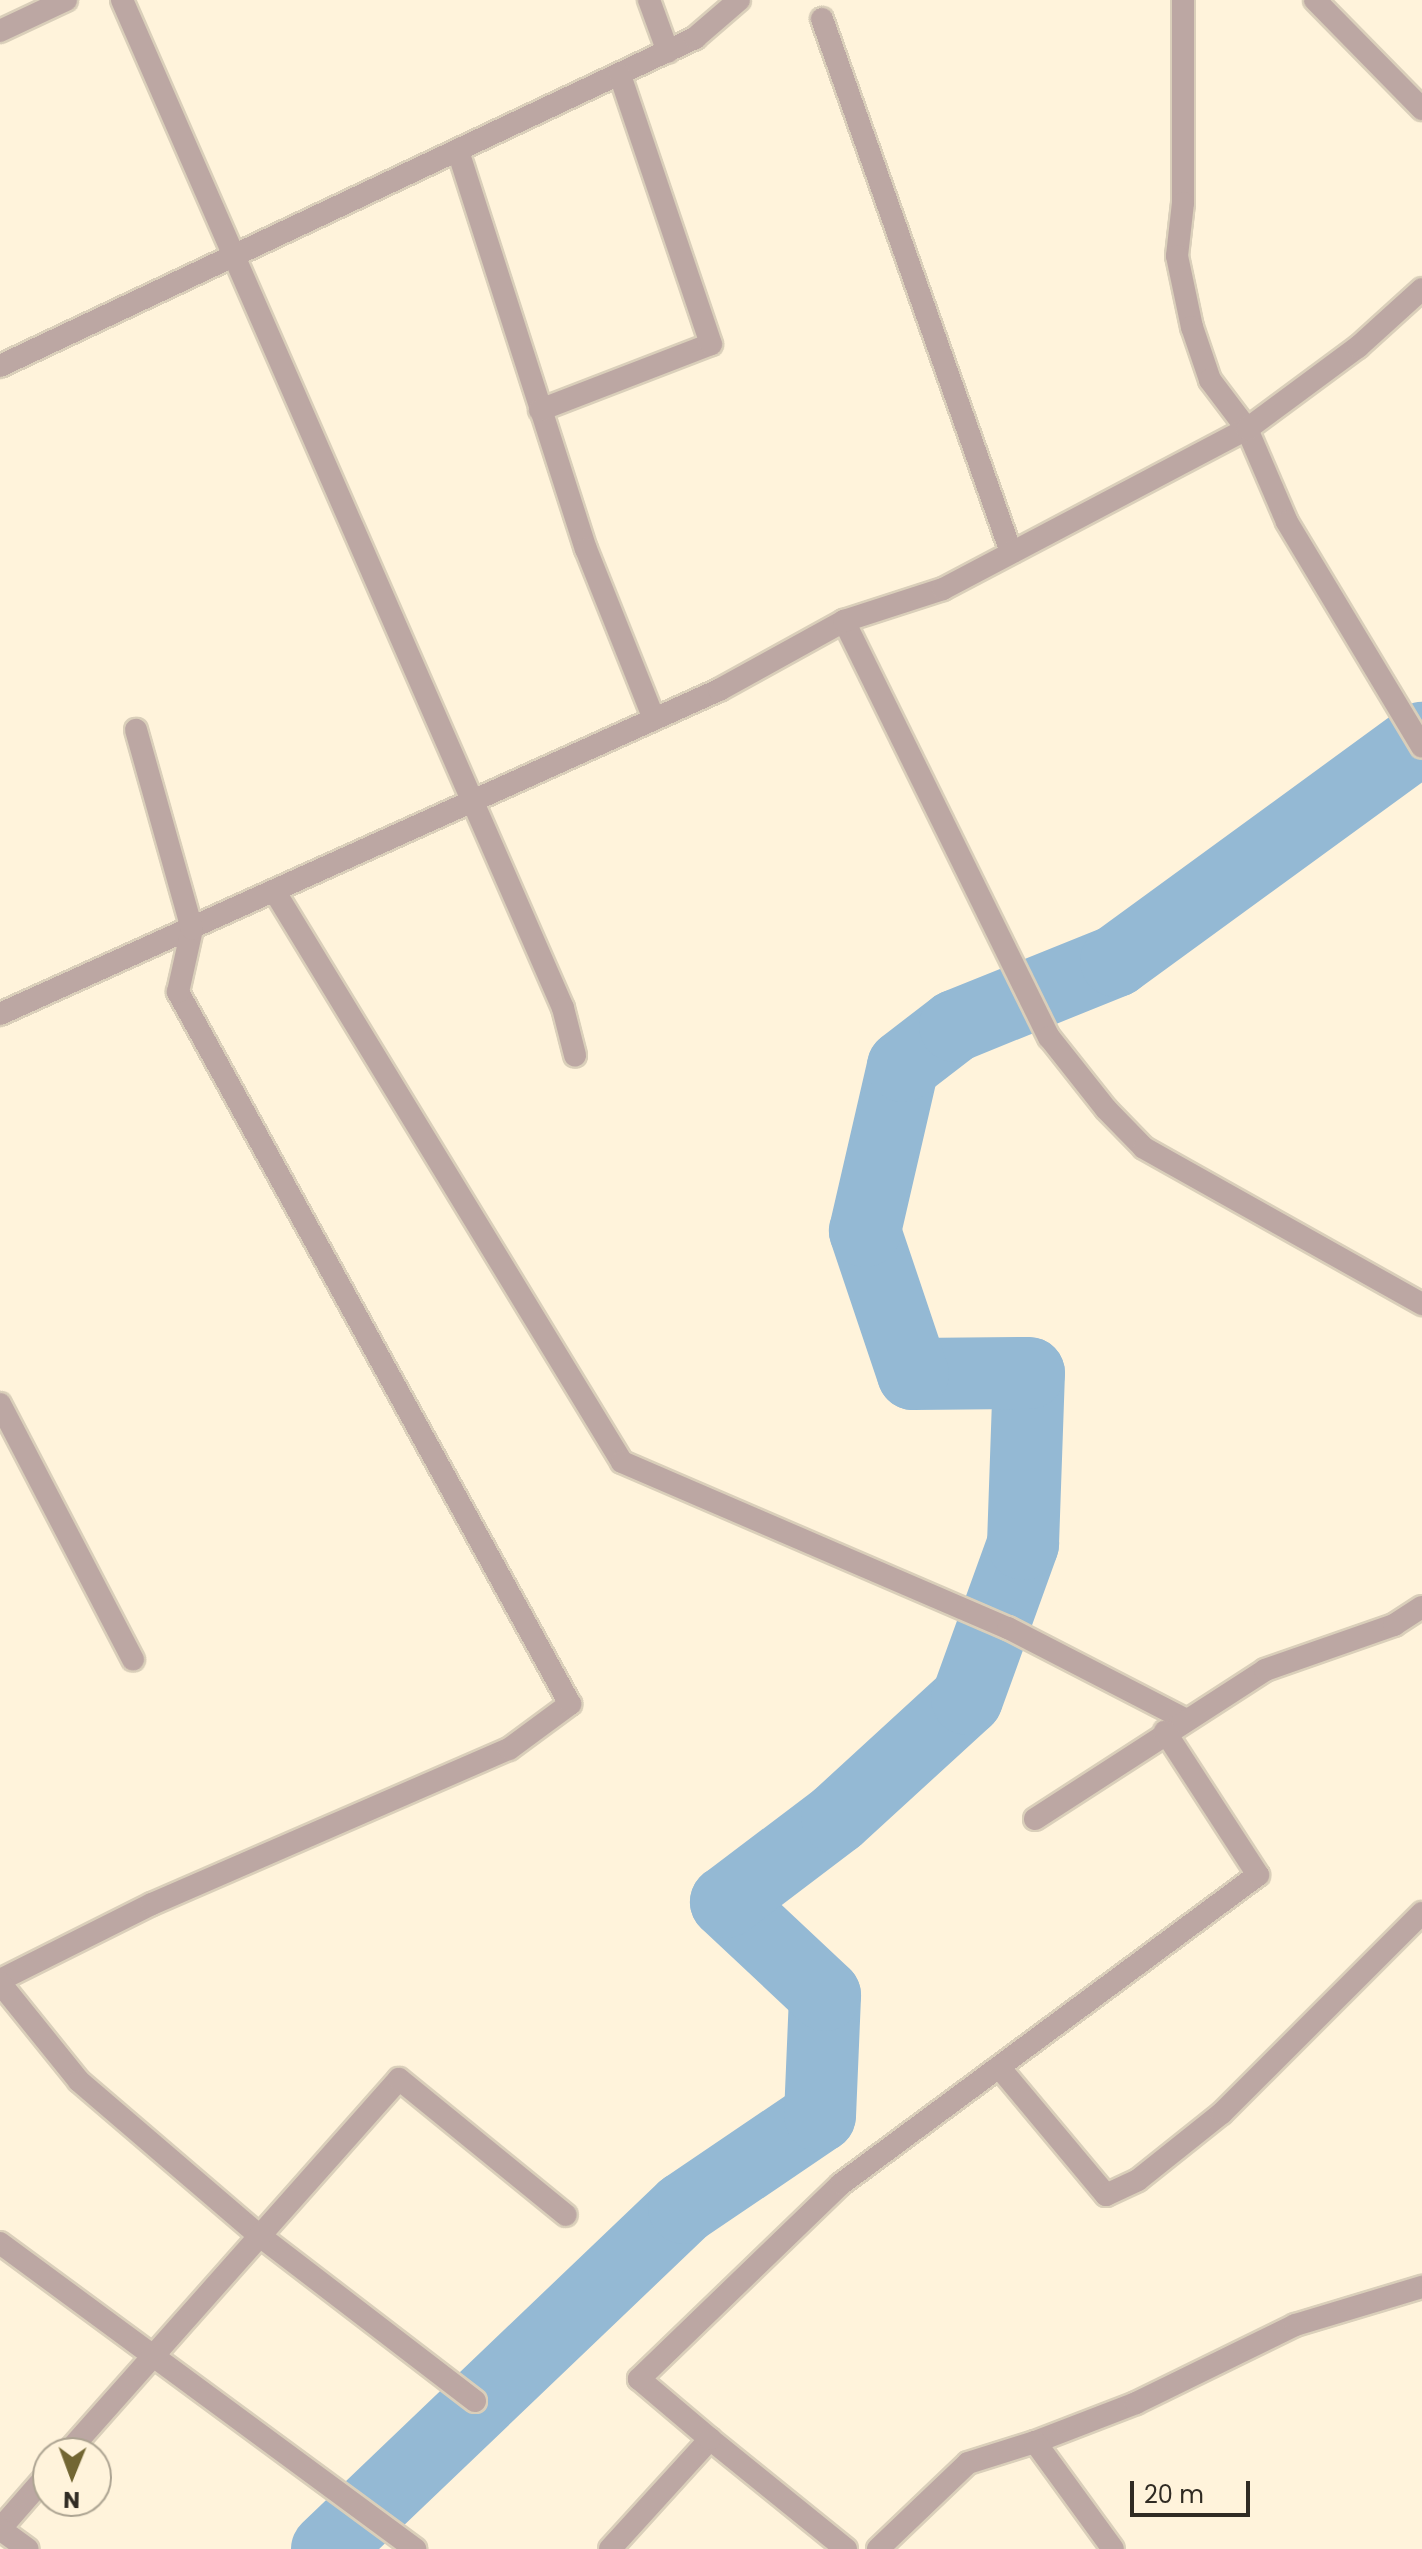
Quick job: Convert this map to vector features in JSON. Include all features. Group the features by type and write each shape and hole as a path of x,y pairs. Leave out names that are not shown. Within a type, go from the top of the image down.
{"street":[{"path":"0,31 66,0"},
{"path":"122,0 563,1008 575,1055"},
{"path":"649,0 668,52"},
{"path":"0,366 459,154 668,52 695,38 739,0"},
{"path":"1183,0 1183,203 1177,256 1210,380 1247,429 1287,522 1422,747"},
{"path":"1315,0 1422,109"},
{"path":"822,19 1011,552"},
{"path":"540,410 711,344 620,75"},
{"path":"459,154 540,410 654,719"},
{"path":"0,1014 654,719 844,621 943,589 1247,429 1358,347 1422,289"},
{"path":"844,621 1049,1037 1106,1109 1144,1148 1422,1304"},
{"path":"136,730 192,929 178,992 570,1704 509,1749 152,1904 0,1981 79,2081 260,2236 475,2401"},
{"path":"275,892 622,1462 1008,1628 1184,1719"},
{"path":"0,1404 133,1660"},
{"path":"1035,1819 1184,1719 1265,1670 1394,1625 1422,1607"},
{"path":"846,2549 639,2379 841,2184 1258,1875 1165,1732"},
{"path":"999,2067 1106,2195 1151,2171 1222,2113 1422,1913"},
{"path":"81,2437 399,2079 566,2215"},
{"path":"0,2243 150,2359 415,2549"},
{"path":"878,2549 968,2463 1035,2442 1136,2403 1295,2325 1422,2287"},
{"path":"610,2549 710,2439"},
{"path":"1035,2442 1113,2549"},
{"path":"28,2549 0,2529 32,2492"}],"waterway":[{"path":"327,2549 684,2208 820,2116 825,1995 726,1902 837,1818 967,1699 1023,1544 1029,1373 913,1374 865,1231 903,1066 955,1026 1116,961 1422,738"}]}
